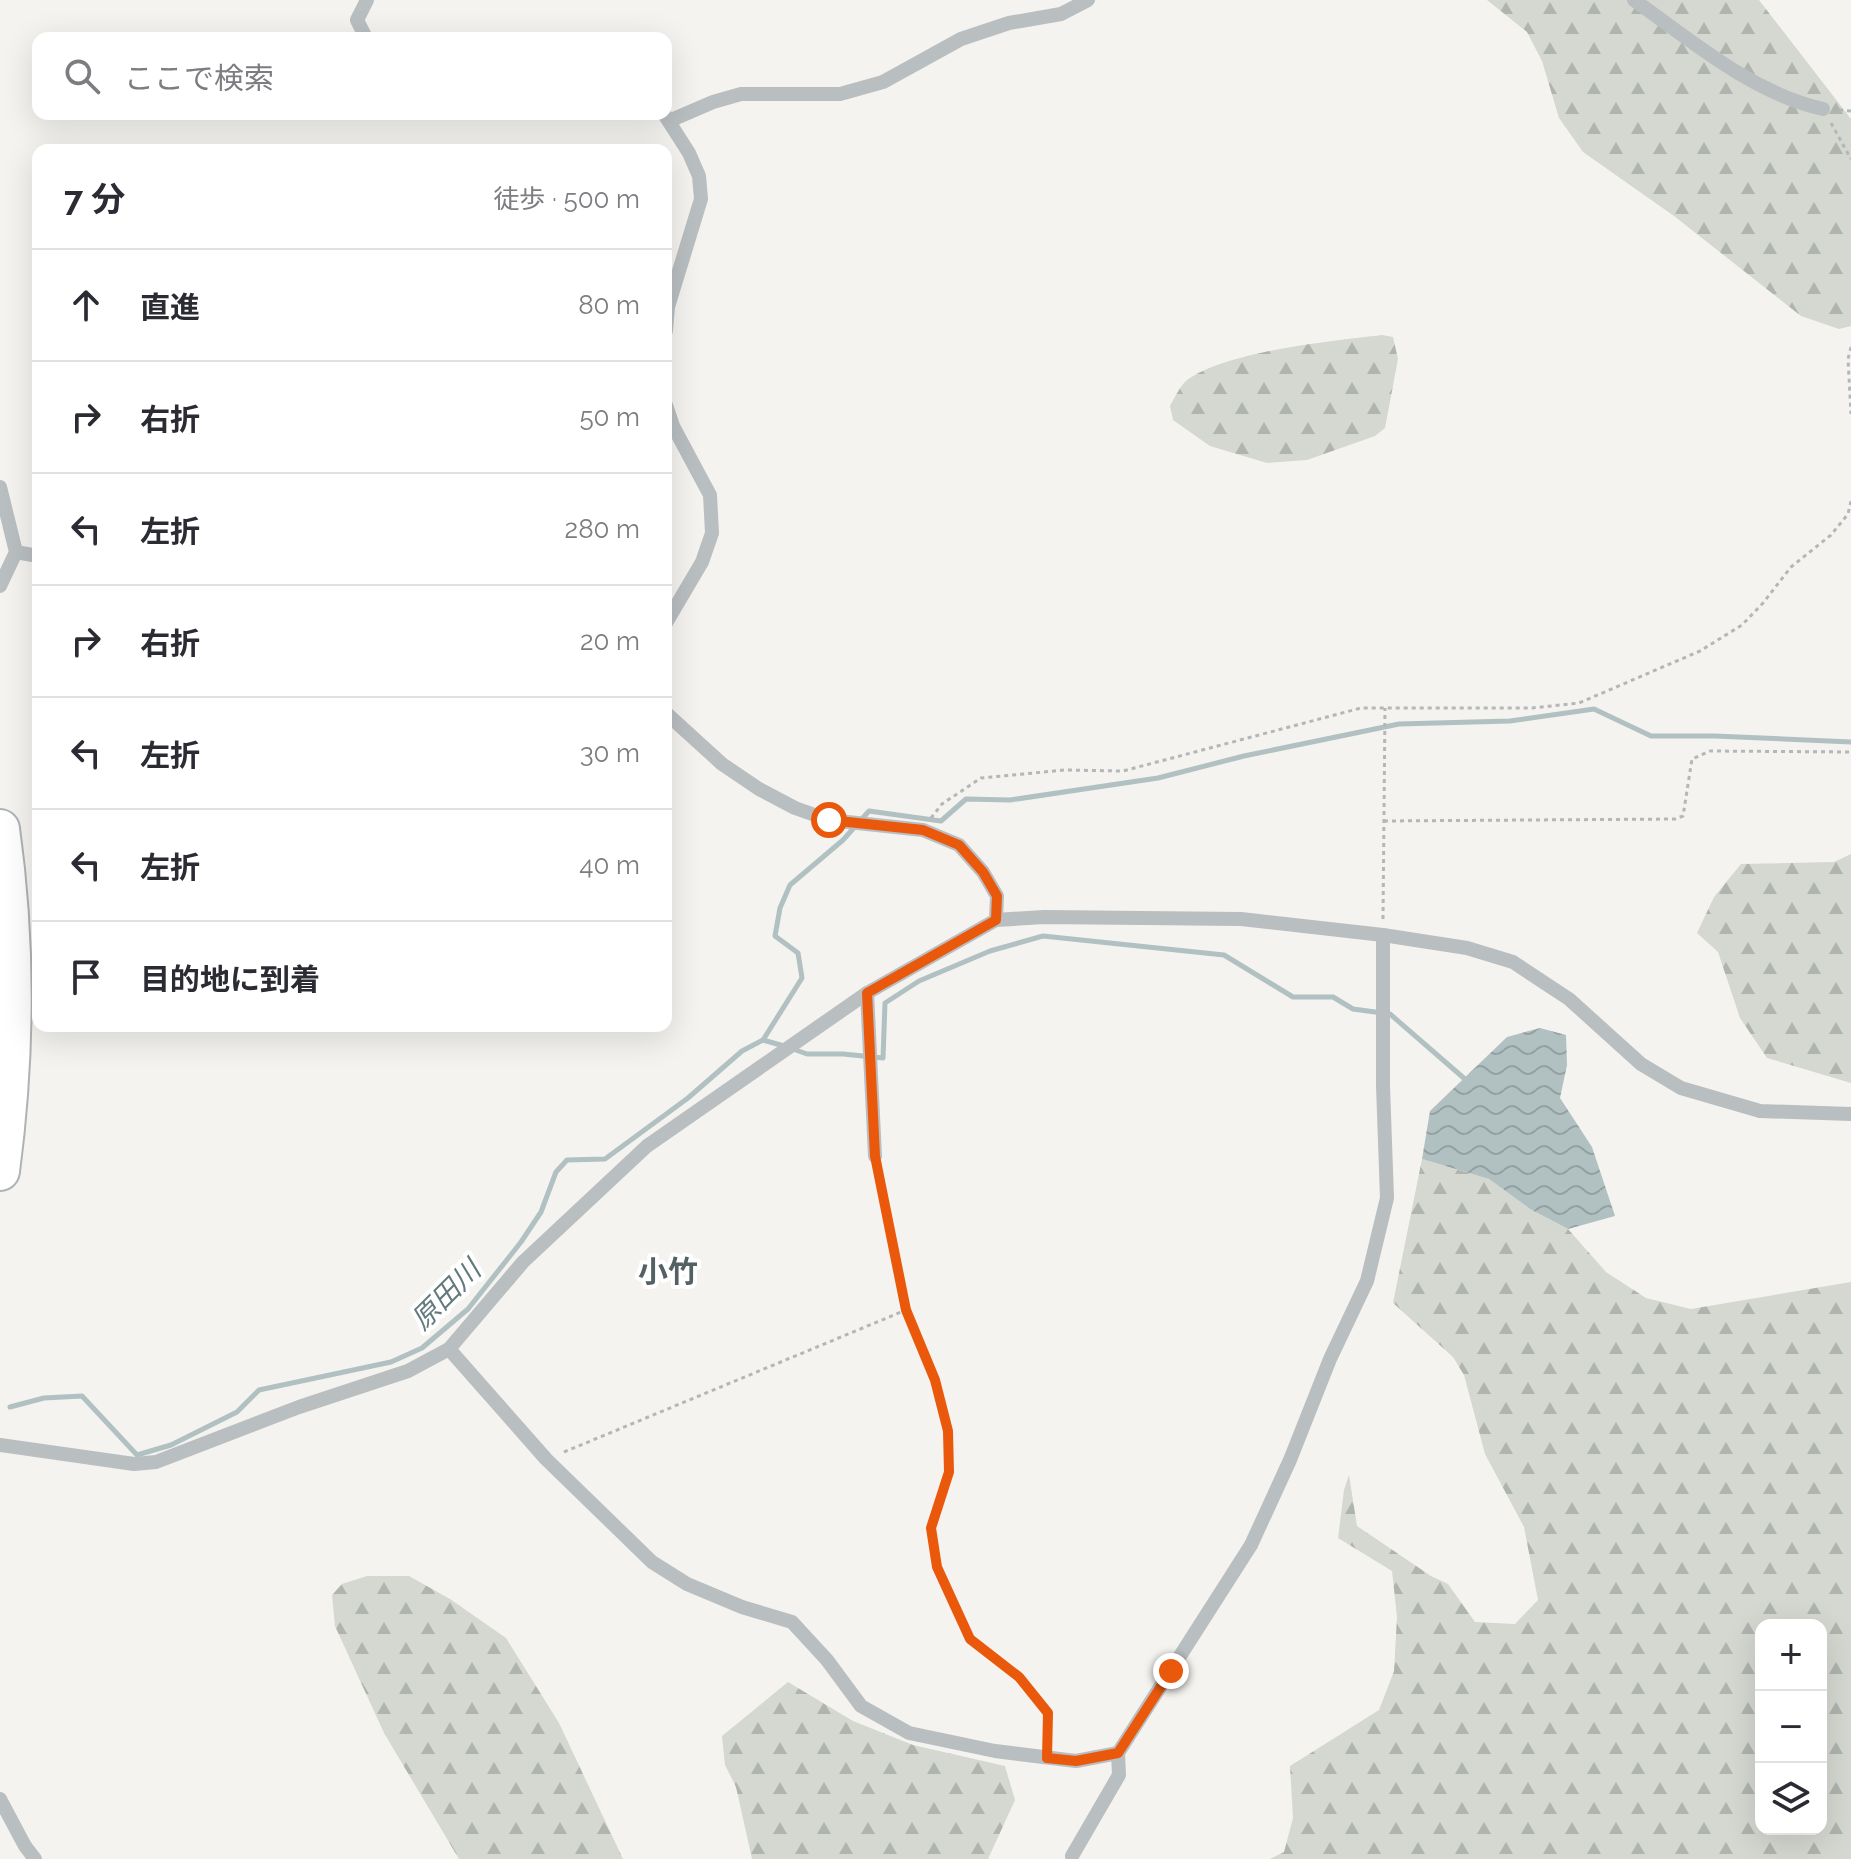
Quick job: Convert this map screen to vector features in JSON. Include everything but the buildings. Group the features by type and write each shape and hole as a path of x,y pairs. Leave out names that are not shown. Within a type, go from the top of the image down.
{"highway":[{"path":"0,829 12,941 0,1171"}],"street":[{"path":"363,32 357,20 367,0"},
{"path":"672,116 741,94 840,94 883,82 961,39 1009,23 1061,14 1088,0"},
{"path":"1634,0 1777,94 1823,109"},
{"path":"667,120 699,176 701,199 672,294"},
{"path":"672,423 710,495 712,533 702,562 672,613"},
{"path":"0,487 16,552 0,586"},
{"path":"16,552 32,555"},
{"path":"672,718 722,764 795,808 829,820 923,830 959,845 983,872 997,896 996,920"},
{"path":"0,1445 134,1464 156,1462 299,1407 408,1371 449,1349 523,1262 647,1146 867,993 996,920 1044,917 1241,919 1467,948 1513,962 1569,999 1641,1064 1681,1088 1760,1111 1851,1114"},
{"path":"1072,1856 1119,1775 1118,1753 1251,1545 1290,1460 1330,1359 1367,1281 1387,1198 1383,935"},
{"path":"867,993 875,1156"},
{"path":"449,1349 546,1459 652,1562 687,1584 742,1607 792,1622 827,1660 861,1706 909,1733 995,1751 1076,1761 1118,1753"},
{"path":"0,1799 35,1859"}],"path":[{"path":"1823,109 1851,159"},
{"path":"1851,347 1848,359 1851,414"},
{"path":"923,830 942,804 981,778 1065,770 1123,771 1361,708 1532,708 1579,703 1700,651 1742,625 1791,567 1831,535 1848,514 1851,501"},
{"path":"1383,935 1385,708"},
{"path":"1384,821 1675,819 1683,816 1692,759 1710,751 1851,752"},
{"path":"875,1156 906,1310 935,1380 948,1431 949,1472 931,1528 937,1567 970,1639 1019,1677 1048,1713 1047,1758"},
{"path":"546,1459 906,1310"}],"green space":[{"path":"1487,0 1759,0 1851,119 1851,326 1839,329 1801,316 1674,216 1583,152 1559,118 1542,61 1527,32"},
{"path":"1382,335 1393,337 1398,359 1385,428 1375,436 1307,460 1267,463 1210,446 1173,420 1170,406 1180,388 1187,380 1205,370 1281,349"},
{"path":"1851,854 1851,1083 1767,1058 1740,1018 1718,952 1697,933 1714,897 1741,864 1834,862"},
{"path":"1422,1159 1489,1179 1530,1209 1568,1229 1606,1272 1646,1298 1691,1309 1851,1282 1851,1859 1270,1859 1284,1852 1293,1818 1290,1766 1379,1710 1394,1671 1397,1617 1392,1571 1338,1538 1349,1475 1357,1526 1448,1584 1475,1622 1515,1624 1538,1600 1524,1527 1485,1454 1464,1375 1453,1357 1393,1303"},
{"path":"367,1576 409,1576 450,1599 506,1638 559,1723 623,1859 459,1859 384,1733 335,1626 332,1595 342,1584"},
{"path":"788,1682 853,1721 913,1745 1005,1766 1015,1800 988,1859 752,1859 736,1787 725,1765 722,1736"}],"water":[{"path":"1540,1028 1566,1035 1567,1065 1560,1098 1592,1147 1615,1216 1568,1229 1530,1209 1489,1179 1422,1159 1430,1111 1507,1037"}],"waterway":[{"name":"原田川","path":"10,1407 44,1398 82,1396 137,1455 171,1445 237,1412 259,1390 391,1362 422,1348 468,1309 521,1242 541,1212 556,1172 567,1160 605,1159 688,1098 742,1051 763,1040 802,978 798,953 775,936 780,908 790,885 843,840 869,811 941,821 966,799 1010,800 1158,778 1244,756 1399,724 1510,721 1594,709 1651,736 1851,742"},
{"path":"793,1049 807,1054 883,1058 885,1003 919,981 990,951 1043,936 1224,955 1293,997 1333,997 1353,1009 1390,1014 1466,1080"},
{"path":"763,1040 784,1046"}],"district":[{"name":"小竹","path":"668,1271"}],"route":[{"path":"829,820 923,830 959,845 983,872 997,896 996,920 867,993 875,1156 906,1310 935,1380 948,1431 949,1472 931,1528 937,1567 970,1639 1019,1677 1048,1713 1047,1758 1076,1761 1118,1753 1171,1671"}]}
